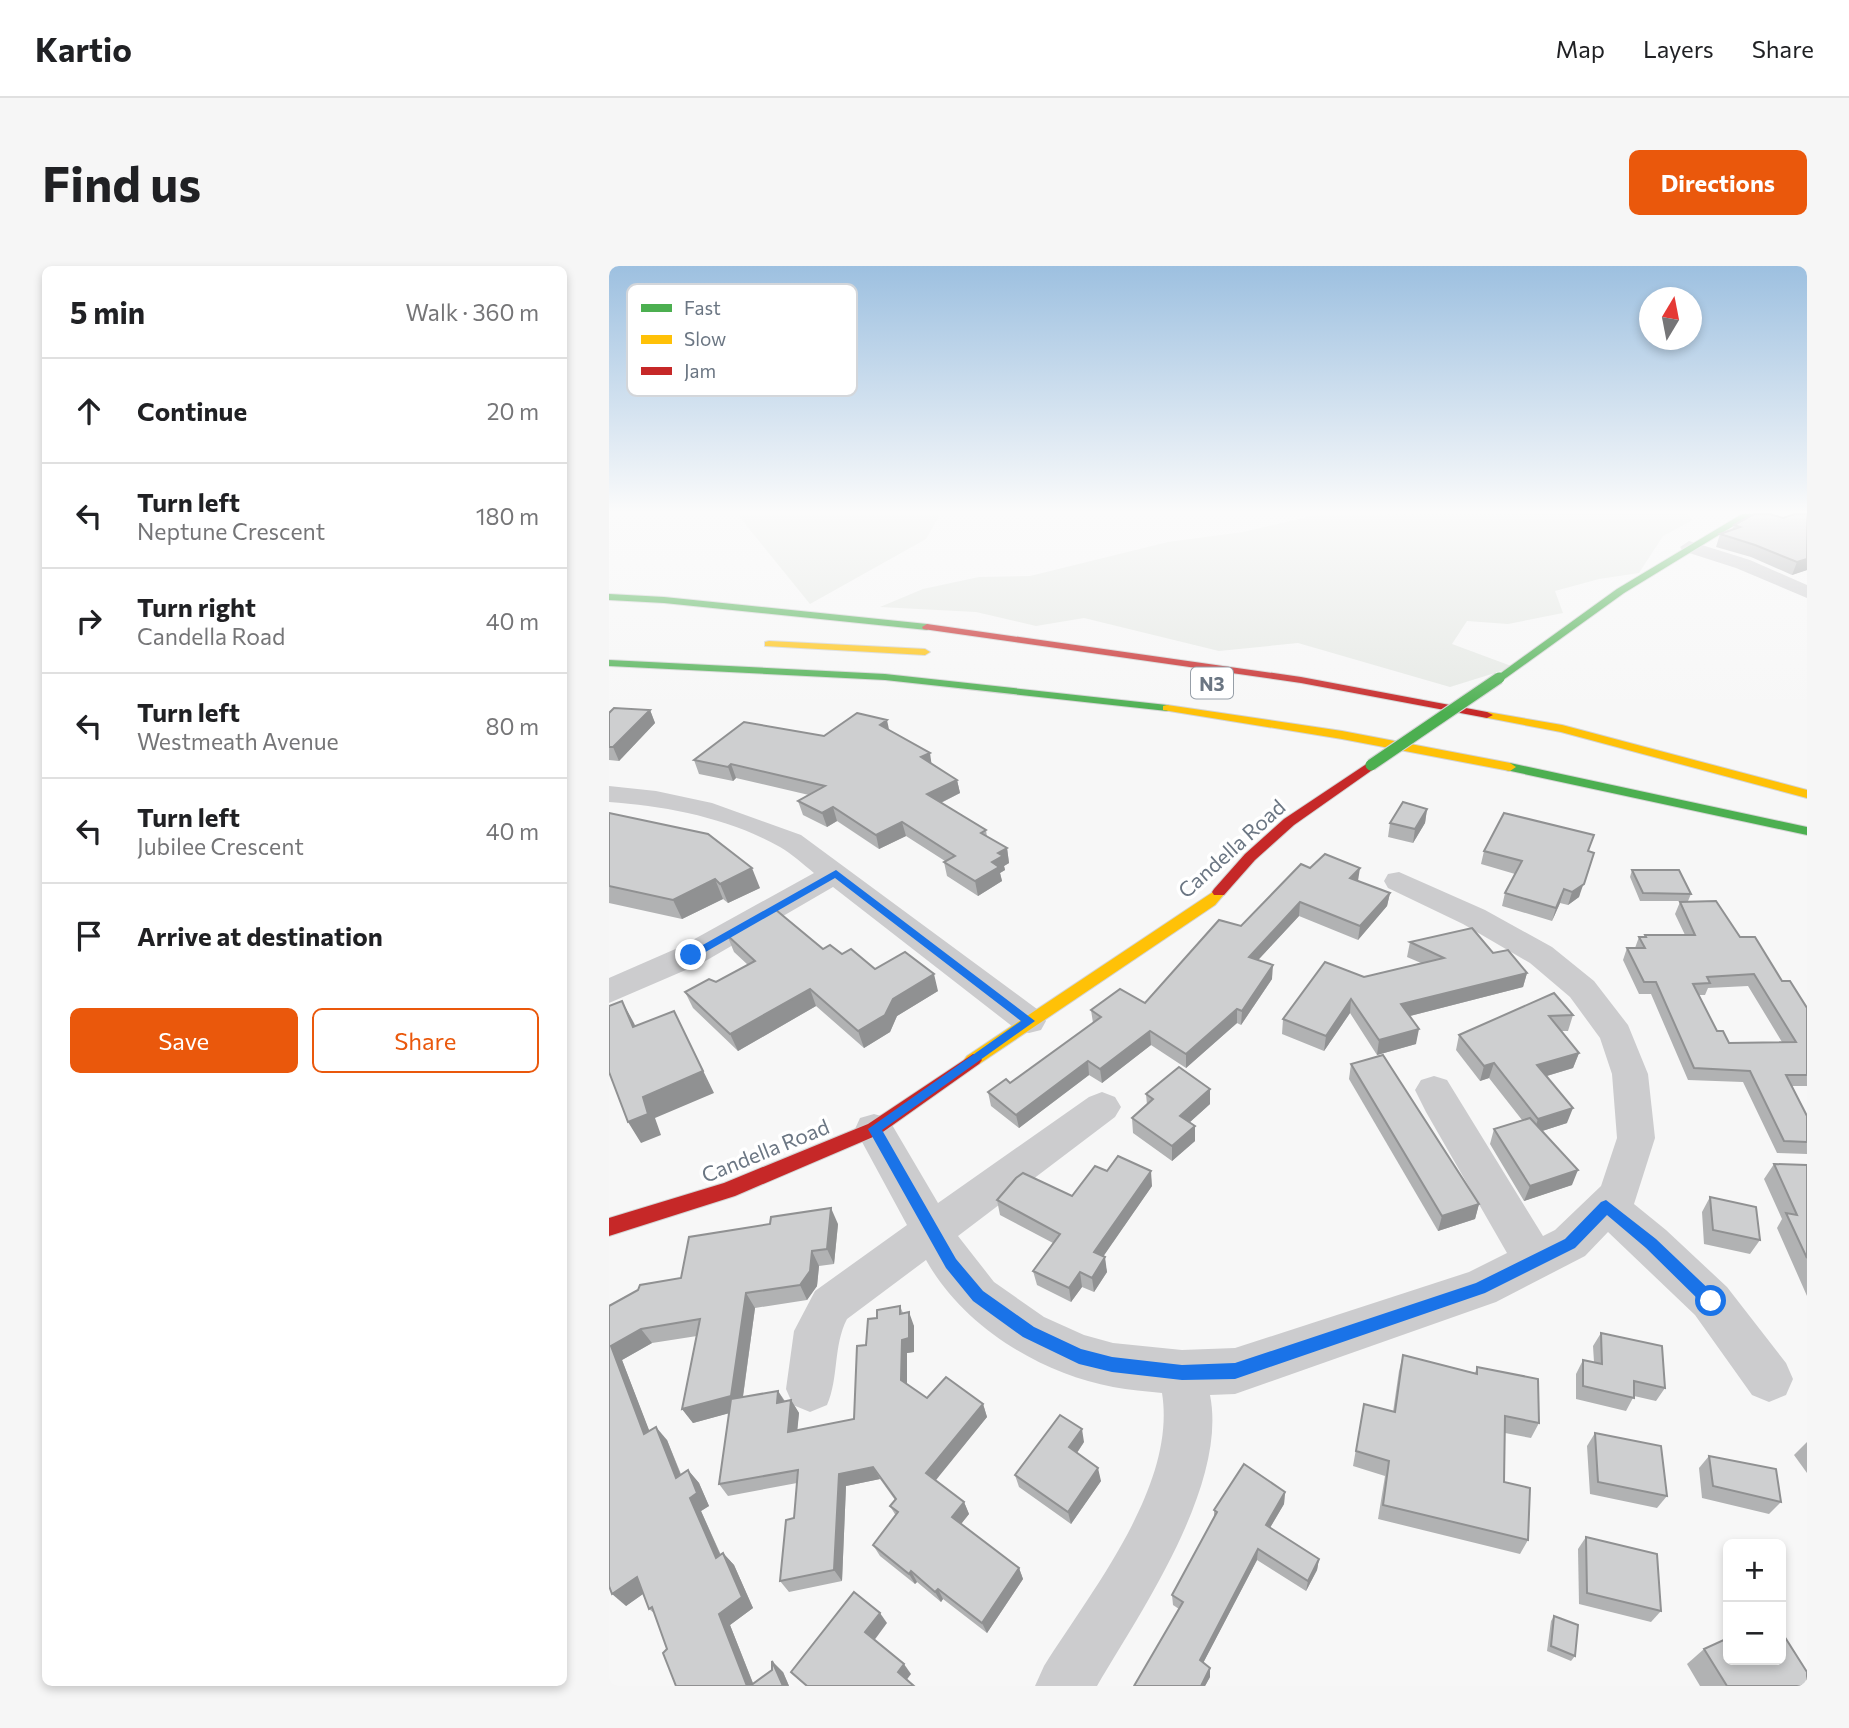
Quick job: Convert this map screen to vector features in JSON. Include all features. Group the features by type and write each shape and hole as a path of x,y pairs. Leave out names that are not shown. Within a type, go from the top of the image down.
{"main road":[{"name":"Candella Road","path":"609,1227 728,1190 874,1129 1029,1021 1210,902 1250,857 1289,822 1636,580"},
{"path":"609,597 845,619 1024,640 1301,680 1562,729 1807,795"},
{"path":"609,612 775,621 1024,640"},
{"path":"758,643 947,654"},
{"name":"N3","path":"609,663 773,670 1017,689 1286,726 1500,764 1807,831"},
{"name":"N3","path":"1108,669 1317,698 1807,795"},
{"path":"609,671 696,674 773,670"}],"street":[{"path":"1781,580 1807,592"},
{"path":"609,794 695,805 746,820 791,841 1029,1021"},
{"path":"609,992 691,955 836,873"},
{"path":"874,1129 951,1263 978,1296 1028,1332 1079,1356 1112,1364 1182,1373 1235,1371 1480,1288 1570,1243 1618,1195 1636,1138 1630,1074 1616,1034 1583,989 1541,955 1474,917 1399,881"},
{"path":"1434,1090 1535,1261"},
{"path":"810,1389 817,1331 831,1305 1102,1107"},
{"path":"1606,1206 1651,1243 1711,1301 1769,1378"},
{"path":"1064,1686 1156,1531 1177,1482 1189,1424 1182,1373"}],"shaded area":[{"path":"791,580 852,580 810,604"},
{"path":"964,580 1594,580 1555,591 1563,613 1508,624 1467,621 1452,644 1514,667 1450,687 1298,643 1219,651 1084,618 1036,626 976,612 880,607 923,589"}],"building":[{"path":"614,708 650,710 613,747 609,747 609,713"},
{"path":"857,713 887,720 880,725 930,753 921,757 957,780 927,794 986,830 981,833 1007,848 998,853 1003,856 992,862 999,867 975,881 944,862 955,856 902,822 876,835 833,807 822,813 798,801 825,786 731,764 728,767 694,760 744,722 824,736"},
{"path":"1403,802 1427,809 1415,829 1390,823"},
{"path":"609,813 708,834 752,868 720,884 715,879 673,900 609,886"},
{"path":"1504,813 1594,835 1588,851 1594,853 1584,884 1572,892 1564,889 1556,908 1505,893 1522,861 1484,851"},
{"path":"1325,854 1360,868 1350,878 1390,893 1360,926 1300,902 1249,957 1273,965 1242,1011 1237,1009 1186,1054 1150,1031 1100,1069 1088,1061 1016,1115 988,1092 1006,1079 1010,1083 1101,1017 1091,1010 1120,989 1145,1003 1219,920 1241,926 1301,864 1310,868"},
{"path":"1632,870 1679,870 1691,894 1643,893"},
{"path":"1716,901 1740,937 1755,937 1782,981 1790,981 1807,1008 1807,1075 1786,1075 1807,1116 1807,1142 1784,1141 1750,1071 1694,1068 1656,982 1644,982 1627,948 1645,948 1639,937 1646,937 1645,935 1695,935 1680,902","holes":["1754,974 1796,1042 1729,1043 1723,1031 1717,1031 1693,984 1710,983 1707,977"]},
{"path":"776,910 823,949 830,945 842,954 851,949 875,969 905,952 934,974 893,999 885,1015 858,1031 810,989 730,1034 685,992 709,979 716,982 755,961 727,935"},
{"path":"1472,928 1493,953 1508,950 1527,973 1401,1004 1419,1029 1379,1040 1351,999 1326,1036 1283,1019 1325,962 1364,977 1444,958 1410,942"},
{"path":"1554,993 1573,1015 1549,1016 1579,1053 1537,1065 1573,1108 1538,1119 1494,1063 1484,1066 1459,1035"},
{"path":"622,1001 633,1027 674,1011 703,1071 643,1097 648,1114 628,1122 609,1072 609,1006"},
{"path":"1383,1055 1479,1204 1442,1216 1351,1064"},
{"path":"1179,1067 1210,1089 1180,1116 1195,1126 1172,1146 1132,1118 1153,1099 1146,1094"},
{"path":"1530,1118 1578,1170 1530,1186 1494,1129"},
{"path":"1118,1156 1151,1171 1094,1252 1105,1257 1092,1278 1080,1272 1069,1288 1033,1271 1060,1234 997,1200 1023,1173 1072,1196 1095,1166 1107,1171"},
{"path":"1774,1164 1807,1165 1807,1258 1786,1213 1797,1215"},
{"path":"1710,1197 1756,1207 1760,1240 1713,1230"},
{"path":"831,1208 827,1249 812,1251 810,1271 800,1285 746,1293 731,1396 682,1409 700,1319 641,1329 611,1346 644,1434 656,1427 676,1478 688,1470 697,1493 690,1498 716,1558 723,1553 742,1597 719,1614 747,1686 676,1686 663,1653 667,1649 652,1607 649,1609 637,1577 612,1594 609,1586 609,1306 638,1290 640,1285 681,1278 689,1237 770,1224 771,1217"},
{"path":"900,1306 900,1314 909,1312 909,1338 902,1340 901,1380 927,1398 946,1377 983,1404 926,1473 964,1502 952,1517 1019,1568 982,1623 938,1589 935,1592 911,1571 909,1574 873,1545 898,1512 890,1506 896,1499 873,1467 839,1474 834,1570 780,1581 786,1520 794,1518 798,1470 719,1484 731,1399 778,1391 777,1403 791,1400 788,1432 854,1419 857,1346 866,1345 868,1319 877,1318 877,1310"},
{"path":"1601,1333 1662,1346 1665,1388 1634,1381 1634,1398 1583,1386 1583,1360 1602,1364"},
{"path":"1403,1355 1477,1374 1477,1367 1538,1379 1539,1423 1505,1416 1504,1482 1530,1488 1528,1540 1383,1505 1389,1461 1356,1451 1364,1404 1395,1412"},
{"path":"1060,1415 1082,1429 1069,1447 1098,1468 1068,1512 1015,1475"},
{"path":"1595,1433 1661,1446 1667,1496 1598,1482"},
{"path":"1709,1456 1776,1469 1781,1502 1713,1486"},
{"path":"1244,1464 1285,1492 1266,1525 1319,1559 1308,1581 1258,1549 1200,1660 1210,1668 1201,1686 1134,1686 1183,1602 1172,1595 1217,1512 1214,1510"},
{"path":"1586,1537 1657,1554 1661,1611 1587,1593"},
{"path":"854,1592 880,1613 865,1632 904,1664 898,1672 914,1686 807,1686 791,1672"},
{"path":"1554,1616 1578,1625 1575,1656 1551,1646"},
{"path":"1786,1639 1807,1672 1807,1686 1727,1686 1704,1649 1723,1640 1723,1665 1786,1665"},
{"path":"772,1661 783,1686 750,1686 772,1670"}],"traffic: fast":[{"path":"1499,678 1638,580"},
{"path":"609,597 664,600 927,627"},
{"path":"609,663 885,677 1167,708"},
{"path":"1371,765 1499,678"},
{"path":"1510,767 1807,831"}],"traffic: slow":[{"path":"769,644 925,652"},
{"path":"1167,708 1342,735 1510,767"},
{"path":"1487,715 1562,729 1807,794"},
{"path":"973,1060 1210,902 1219,892"}],"traffic: jam":[{"path":"927,627 1301,680 1487,715"},
{"path":"1219,892 1250,857 1289,822 1371,765"},
{"path":"609,1227 728,1190 874,1129 973,1060"}],"route":[{"path":"691,955 836,873 1029,1021 874,1129 951,1263 978,1296 1028,1332 1079,1356 1112,1364 1182,1373 1235,1371 1480,1288 1570,1243 1606,1206 1651,1243 1711,1301"}]}
